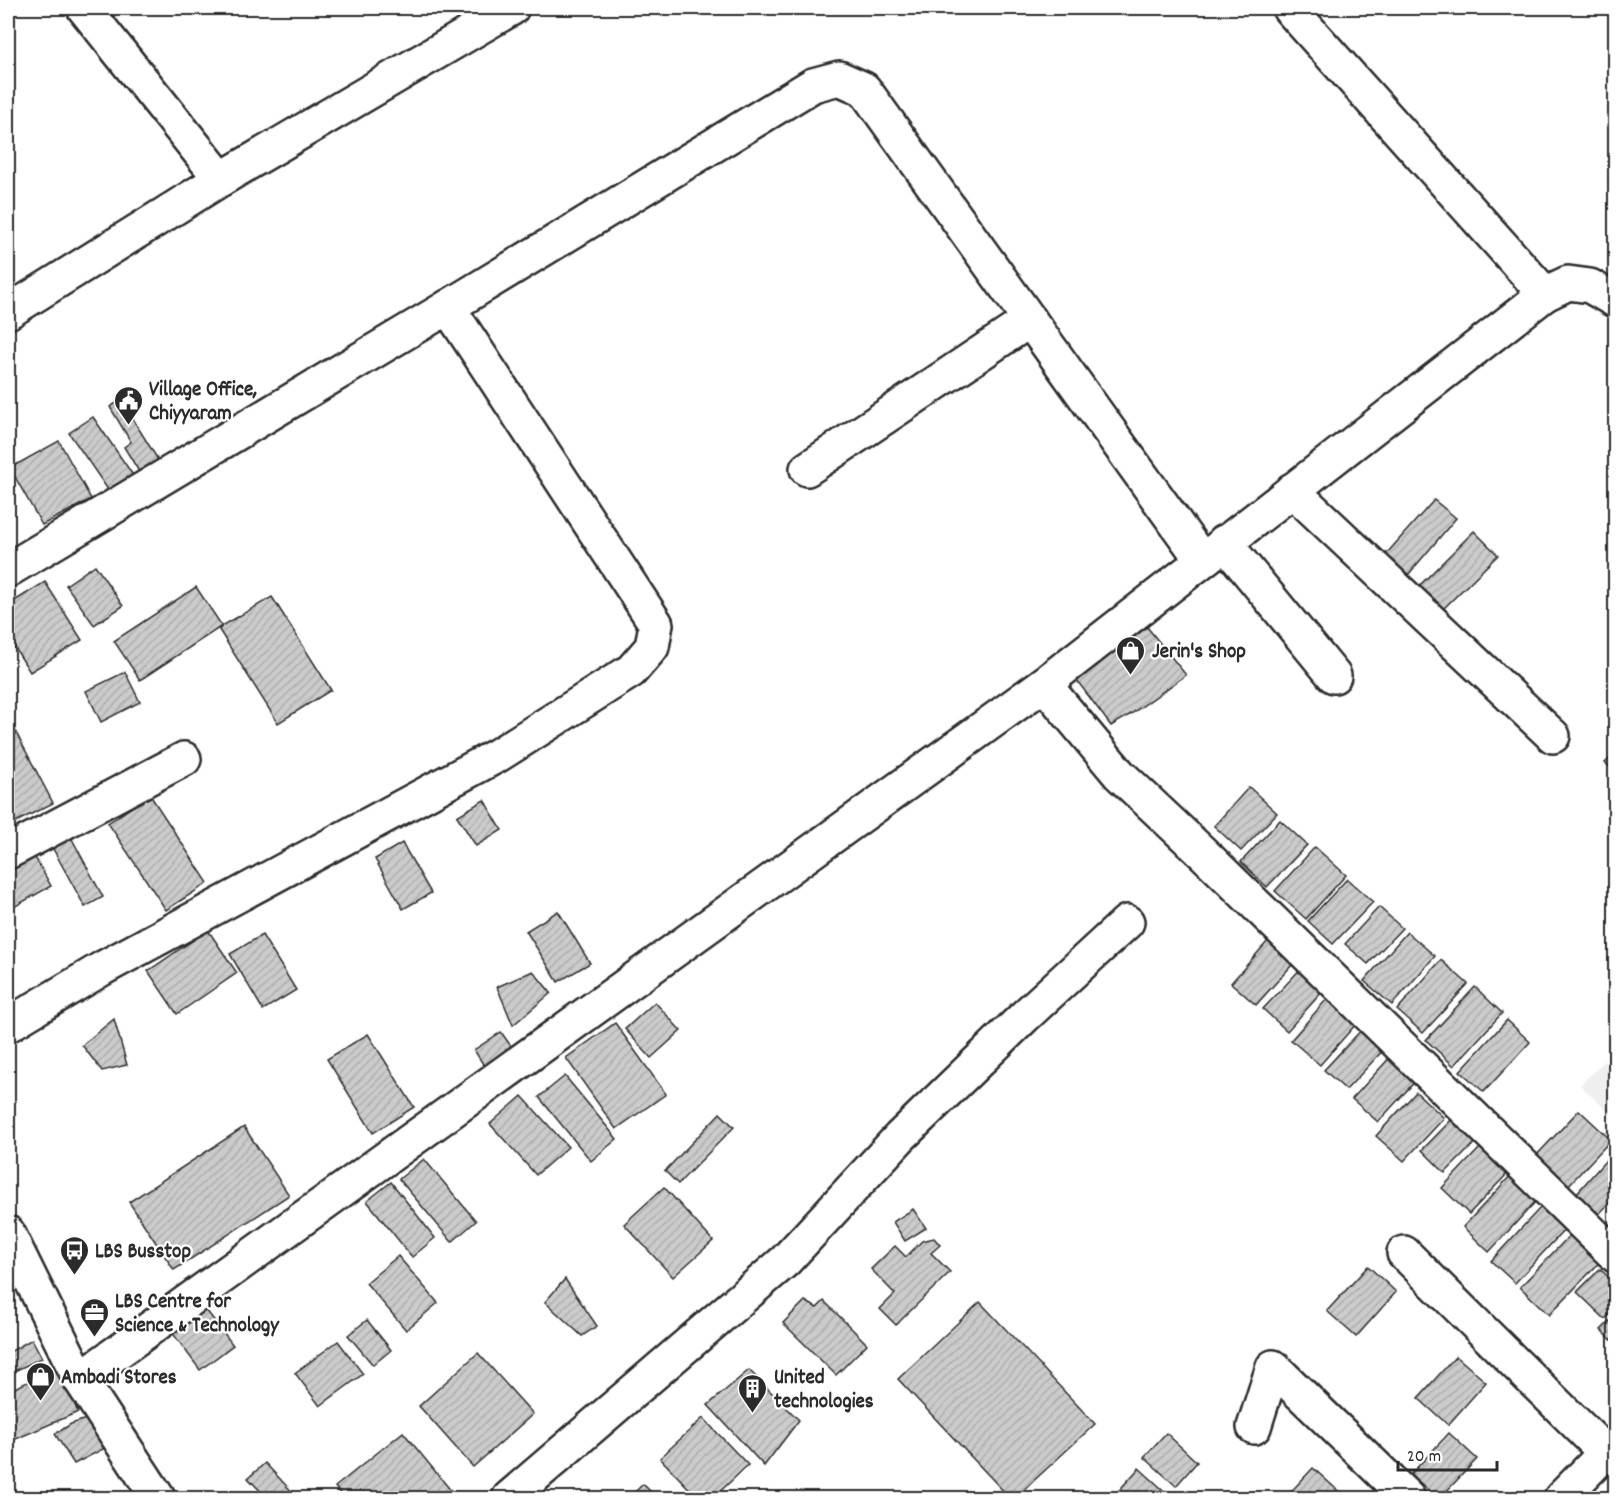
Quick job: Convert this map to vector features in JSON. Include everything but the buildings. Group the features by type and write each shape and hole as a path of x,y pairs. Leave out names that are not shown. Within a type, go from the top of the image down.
{"street":[{"path":"84,8 221,179"},
{"path":"8,312 221,179 512,8"},
{"path":"1289,8 1545,294"},
{"path":"8,570 813,85 839,78 864,89 1030,320 1213,551 1334,676"},
{"path":"80,1379 1044,684 1545,294 1568,283 1590,286 1616,301"},
{"path":"8,1025 103,968 498,755 631,671 652,647 656,624 448,307"},
{"path":"807,469 1030,320"},
{"path":"1292,490 1553,736"},
{"path":"1044,684 1119,774 1616,1256"},
{"path":"8,852 184,759"},
{"path":"508,1498 785,1261 900,1137 1025,1016 1127,922"},
{"path":"8,1234 80,1379 158,1498"},
{"path":"1404,1253 1610,1447 1562,1498"},
{"path":"1254,1427 1273,1367 1408,1498"}],"shaded area":[{"path":"1615,1051 1615,1119 1580,1085"}],"place":[{"name":"Village Office, Chiyyaram","path":"128,426"},
{"name":"Jerin's Shop","path":"1131,676"},
{"name":"LBS Busstop","path":"74,1276"},
{"name":"LBS Centre for Science & Technology","path":"94,1338"},
{"name":"Ambadi Stores","path":"40,1402"},
{"name":"United technologies","path":"753,1414"}]}
